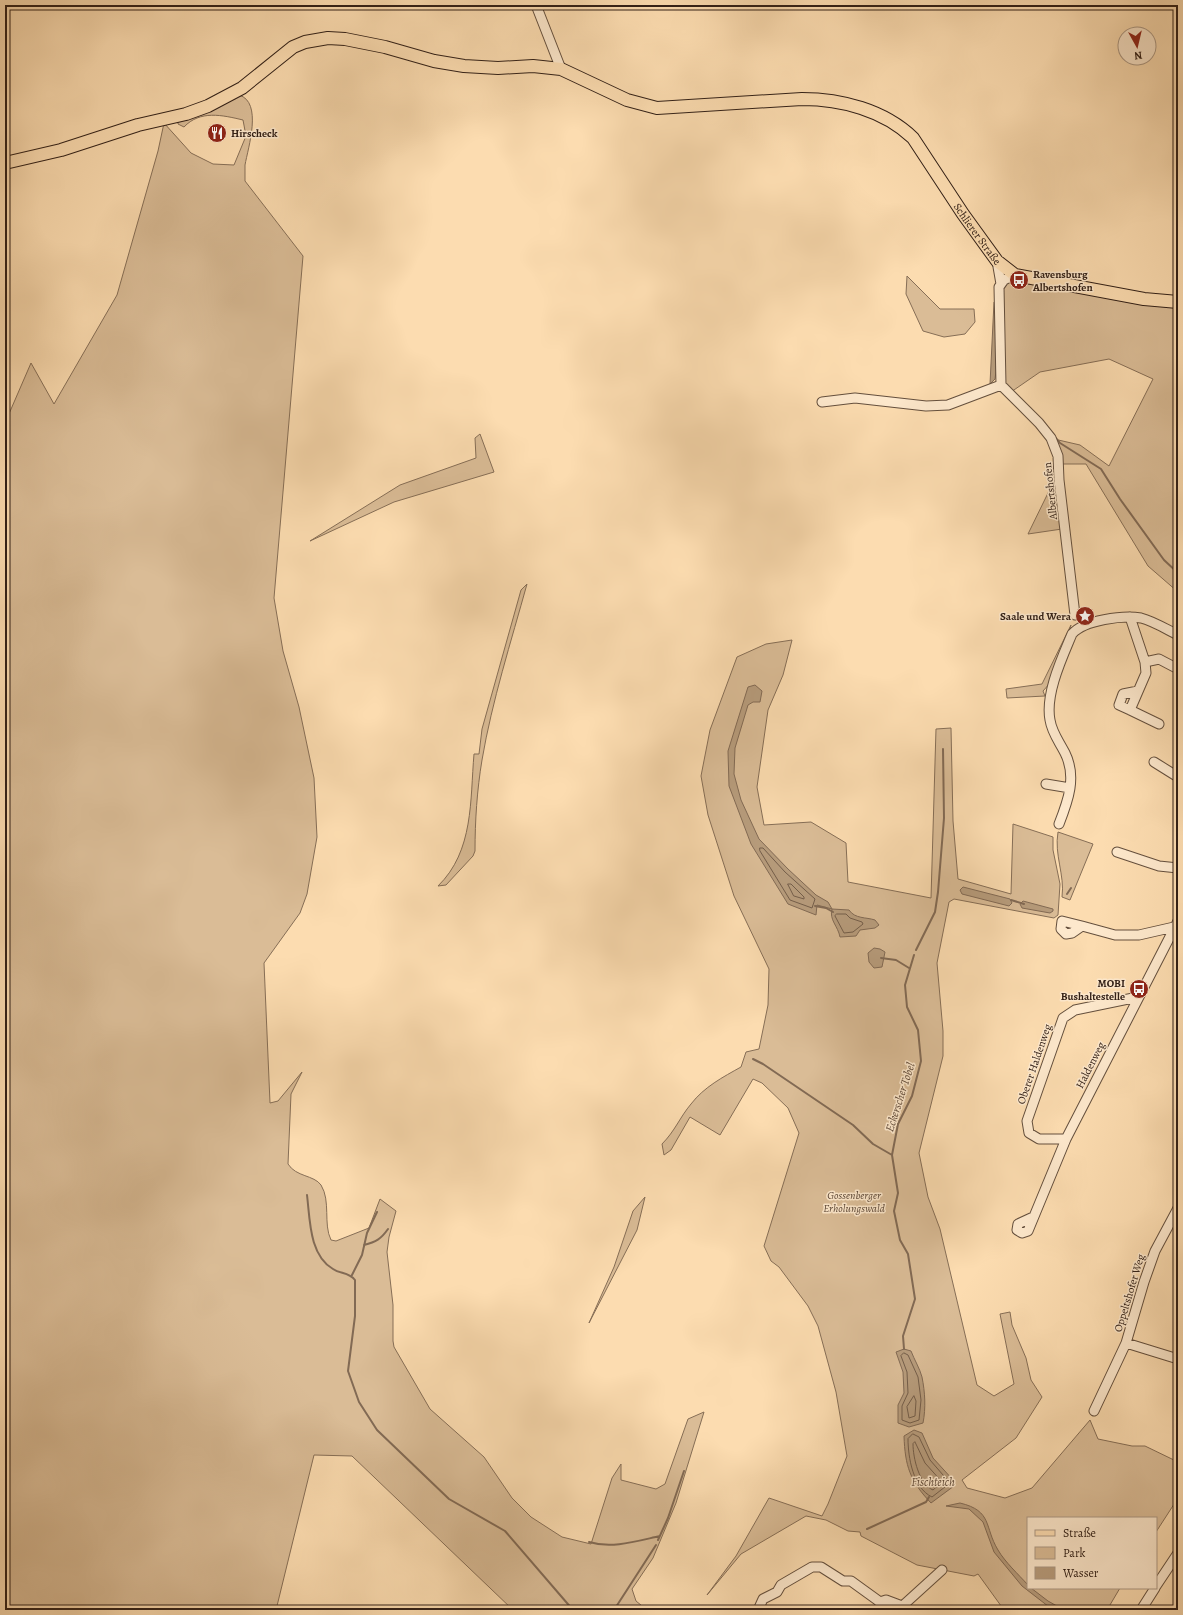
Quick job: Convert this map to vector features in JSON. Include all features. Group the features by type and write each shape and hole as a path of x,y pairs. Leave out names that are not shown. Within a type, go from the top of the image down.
{"main road":[{"name":"Schlierer Straße","path":"5,163 61,150 138,124 186,114 208,106 242,88 293,47 315,40 345,39 385,47 434,61 464,66 498,68 533,66 561,69 627,100 657,108 802,99 837,102 866,111 887,119 904,130 921,149 963,214 997,261 1015,275 1144,299 1178,302"}],"street":[{"path":"536,5 561,69"},
{"path":"997,261 1001,284"},
{"path":"822,402 855,398 926,406 948,405 1000,385 999,287 1008,277 1015,275"},
{"name":"Albertshofen","path":"1000,385 1039,423 1051,438 1058,456 1059,480 1075,615"},
{"path":"1059,824 1067,802 1070,788 1069,763 1054,737 1049,719 1051,693 1069,643 1077,628 1114,618 1130,617 1142,618 1178,635"},
{"path":"1130,617 1145,662 1146,674 1138,691 1123,694 1119,705 1159,724"},
{"path":"1145,662 1159,659 1178,669"},
{"path":"1154,762 1178,777"},
{"path":"1046,784 1070,788"},
{"path":"1117,852 1159,866 1178,868"},
{"name":"Haldenweg","path":"1082,926 1115,934 1139,935 1176,924"},
{"name":"Haldenweg","path":"1033,1217 1066,1139 1176,924"},
{"name":"Oberer Haldenweg","path":"1066,1139 1039,1140 1029,1133 1027,1121 1062,1018 1075,1010 1138,998"},
{"name":"Oppeltshofer Weg","path":"1094,1411 1126,1343 1155,1251 1178,1208"},
{"name":"Oppeltshofer Weg","path":"1126,1343 1178,1359"},
{"path":"1157,1585 1178,1553"},
{"path":"758,1610 764,1599 777,1592 781,1585 812,1567 821,1567 843,1581 851,1581 880,1606 886,1600 900,1608 942,1570"},
{"path":"1140,1610 1155,1589"}],"green space":[{"path":"239,95 246,99 250,106 252,116 251,137 245,165 245,181 303,256 274,598 283,651 299,707 314,778 317,837 307,894 300,913 264,963 270,1103 278,1101 302,1072 291,1094 288,1164 300,1174 314,1179 321,1185 326,1198 327,1227 331,1240 336,1241 369,1228 380,1199 396,1211 389,1237 387,1252 393,1305 394,1347 430,1409 484,1457 512,1498 531,1517 562,1537 591,1544 612,1478 621,1464 621,1480 656,1489 665,1484 688,1419 704,1412 676,1503 653,1558 632,1589 636,1601 647,1610 513,1610 352,1456 314,1455 276,1610 5,1610 5,423 31,363 54,404 117,295 158,151 164,123 191,153 213,164 234,165 246,136 243,120 212,115 197,118 184,127 178,124 178,121"},
{"path":"907,276 940,309 974,309 975,322 965,334 944,337 923,331 906,294"},
{"path":"1015,282 1178,307 1178,592 1148,566 1086,464 1062,464 1054,439 1080,445 1109,466 1153,379 1109,359 1040,372 1011,392 1002,377 1002,291 1008,283"},
{"path":"480,434 494,472 394,502 310,541 400,485 476,458 475,438"},
{"path":"1054,464 1062,529 1028,534 1049,491"},
{"path":"527,584 502,672 486,738 480,771 475,851 473,856 446,885 438,886 450,872 464,841 470,807 474,754 479,754 482,729 521,590"},
{"path":"1071,625 1051,682 1043,691 1045,696 1007,698 1006,689 1042,684"},
{"name":"Gossenberger Erholungswald","path":"792,640 783,675 768,710 757,787 764,825 811,822 846,843 848,882 931,898 936,729 951,728 953,821 958,879 1011,894 1013,824 1053,837 1053,850 1060,884 1058,915 1054,918 954,899 949,902 937,963 943,1031 943,1056 919,1153 928,1197 940,1229 977,1385 994,1396 1014,1384 1000,1314 1010,1312 1012,1325 1026,1358 1031,1380 1042,1397 1016,1438 962,1480 967,1488 1005,1498 1032,1488 1090,1420 1098,1439 1132,1446 1145,1446 1176,1461 1178,1470 1178,1498 1157,1530 1157,1517 1027,1517 1027,1589 1119,1589 1107,1610 1004,1610 978,1574 974,1576 917,1565 861,1536 860,1532 848,1531 826,1520 806,1516 741,1554 707,1595 736,1556 769,1498 822,1516 847,1456 836,1392 818,1326 808,1306 779,1267 771,1261 764,1246 799,1133 788,1108 762,1083 753,1079 720,1135 690,1117 671,1150 664,1155 662,1144 687,1109 702,1092 741,1067 746,1052 759,1049 768,1005 769,969 734,896 708,815 701,776 710,730 737,657 766,644"},
{"path":"1058,832 1093,844 1070,900 1062,897 1063,889 1057,849"},
{"path":"645,1197 637,1230 589,1323 614,1267 633,1211"}],"water":[{"path":"994,302 997,302 996,371 995,379 990,384"},
{"path":"755,685 762,691 760,702 753,702 748,705 735,748 734,774 741,800 759,839 816,895 828,902 832,909 817,905 816,915 788,904 751,844 729,786 728,751 748,687"},
{"path":"963,887 1010,899 1012,903 1009,906 962,894 960,890"},
{"path":"1023,901 1053,909 1053,911 1050,913 1022,908 1020,904"},
{"path":"832,909 849,910 854,915 875,920 879,925 875,928 860,930 856,936 840,937 831,913"},
{"path":"874,948 885,952 882,967 874,968 869,962 868,953"},
{"path":"904,1349 911,1351 922,1377 924,1394 925,1412 923,1423 909,1427 898,1423 898,1405 904,1393 903,1372 896,1352"},
{"name":"Fischteich","path":"914,1430 922,1433 933,1458 954,1481 954,1486 931,1503 913,1480 907,1465 904,1436"},
{"path":"960,1503 978,1510 986,1521 998,1550 1027,1584 1027,1589 1032,1589 1048,1601 1064,1610 1053,1610 1022,1586 994,1552 983,1522 969,1509 946,1506"}],"waterway":[{"path":"1056,438 1060,443 1101,469 1120,499 1164,560 1178,573"},
{"path":"5,497 7,490"},
{"name":"Eckerscher Tobel","path":"916,950 935,912 938,892 944,818 943,749"},
{"path":"1067,894 1071,888"},
{"path":"1011,900 1024,904"},
{"name":"Eckerscher Tobel","path":"815,906 826,908 833,912"},
{"name":"Eckerscher Tobel","path":"904,1349 903,1336 915,1299 908,1254 900,1240 894,1211 898,1193 892,1155 898,1124 912,1096 921,1061 918,1030 907,1007 905,985 914,955"},
{"name":"Eckerscher Tobel","path":"881,958 896,960 909,968"},
{"path":"753,1059 763,1064 853,1125 873,1144 892,1155"},
{"path":"307,1195 312,1236 319,1255 325,1263 333,1269 347,1274 355,1280 355,1316 348,1371 359,1402 377,1430 449,1499 505,1531 573,1610"},
{"path":"352,1275 362,1255 367,1233 377,1212"},
{"path":"364,1245 378,1240 388,1229"},
{"path":"658,1540 668,1518 684,1471"},
{"path":"867,1529 926,1502 929,1497"},
{"path":"589,1542 607,1545 633,1542 660,1536"},
{"path":"614,1610 656,1545"}],"place":[{"name":"Hirscheck","path":"217,133"},
{"name":"Ravensburg Albertshofen","path":"1019,280"},
{"name":"Saale und Wera","path":"1085,616"},
{"name":"MOBI Bushaltestelle","path":"1139,989"}]}
